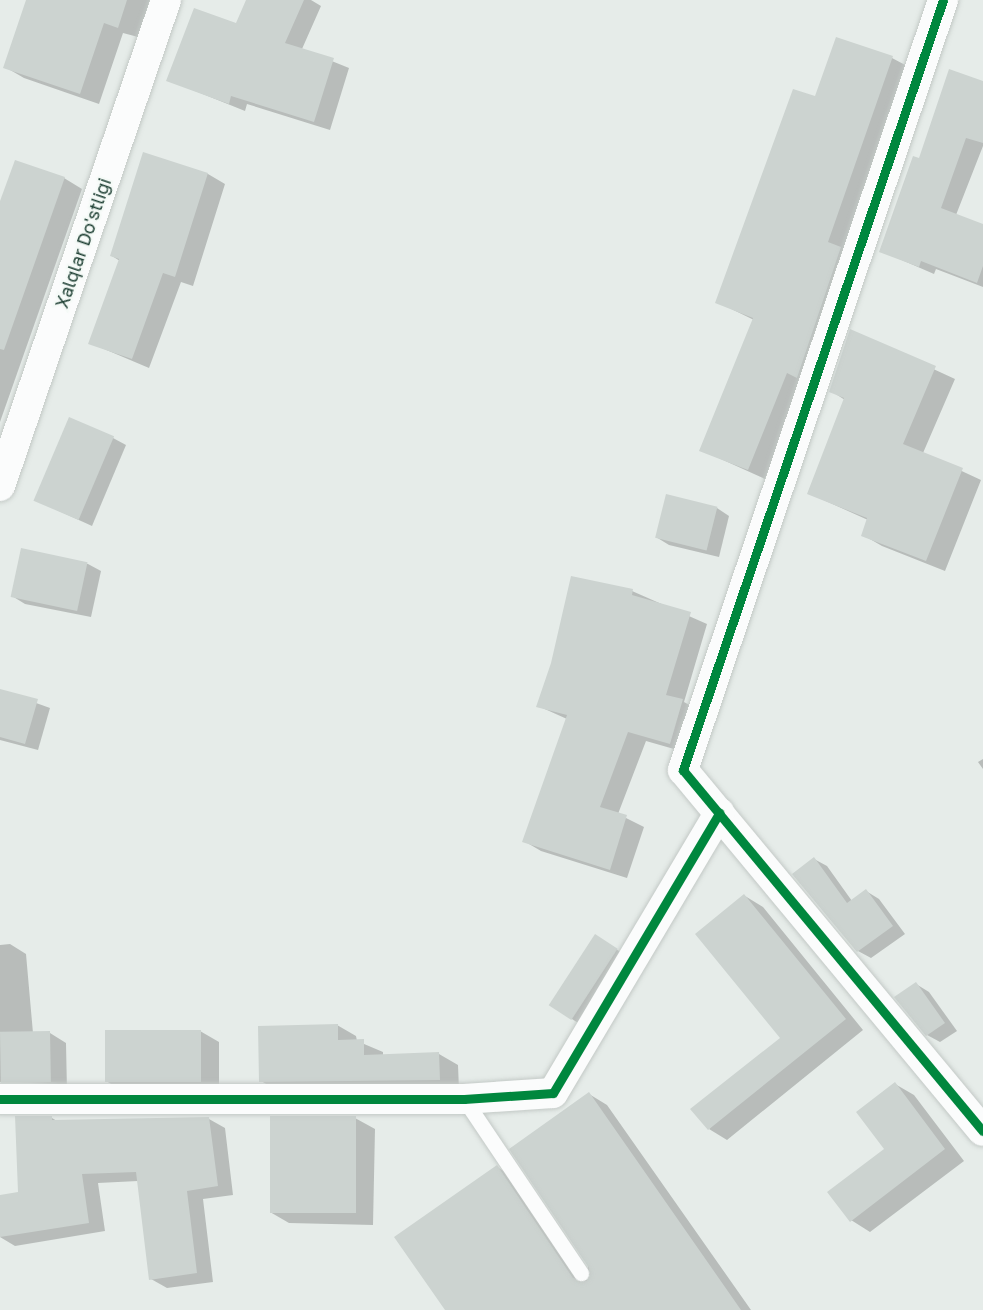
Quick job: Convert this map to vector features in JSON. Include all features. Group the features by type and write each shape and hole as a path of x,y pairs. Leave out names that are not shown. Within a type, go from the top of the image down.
{"street":[{"name":"Xalqlar Do'stligi","path":"0,486 166,0"},
{"path":"943,0 683,770 983,1131"},
{"path":"0,1099 464,1099 553,1093 719,813"}],"lane":[{"path":"464,1099 581,1273"}],"building":[{"path":"26,0 127,0 118,28 104,23 80,94 3,68"},
{"path":"246,0 304,0 285,43 334,58 314,122 231,96 229,104 166,81 194,8 236,23"},
{"path":"836,37 893,56 828,242 841,247 797,378 787,373 748,470 699,451 753,318 715,303 793,89 815,96"},
{"path":"949,69 983,81 983,143 966,138 941,208 983,224 983,266 977,283 921,261 919,267 879,252 913,156 919,158"},
{"path":"143,152 208,173 175,277 163,273 132,359 88,344 119,259 110,256"},
{"path":"15,160 65,177 4,350 0,349 0,201"},
{"path":"850,329 936,366 903,444 963,468 926,561 861,536 867,518 807,494 844,398 829,392"},
{"path":"69,417 114,436 79,520 33,501"},
{"path":"666,494 717,507 707,550 655,538"},
{"path":"21,548 88,562 77,611 11,597"},
{"path":"571,576 633,589 632,595 691,612 666,695 683,699 670,744 628,732 600,807 627,815 610,870 522,842 567,715 536,707 551,663"},
{"path":"0,689 38,699 25,744 0,737"},
{"path":"814,857 847,903 866,889 893,926 857,952 792,874"},
{"path":"744,894 846,1019 708,1130 690,1109 780,1038 695,934"},
{"path":"595,934 618,949 571,1020 549,1005"},
{"path":"916,982 945,1023 926,1036 894,997"},
{"path":"338,1024 338,1040 364,1039 364,1055 439,1052 440,1080 259,1082 258,1026"},
{"path":"105,1030 201,1030 201,1082 105,1082"},
{"path":"50,1031 51,1082 1,1083 0,1032"},
{"path":"895,1082 945,1149 850,1222 827,1192 884,1149 856,1112"},
{"path":"589,1092 741,1310 445,1310 394,1237 497,1165 573,1278 587,1281 589,1268 509,1149"},
{"path":"15,1116 52,1116 52,1120 209,1117 218,1186 187,1191 197,1273 149,1280 136,1172 82,1174 89,1223 0,1237 0,1195 18,1192"},
{"path":"270,1116 356,1116 356,1213 270,1213"}],"cycle path":[{"path":"943,0 683,770 983,1131"},
{"path":"0,1099 464,1099 553,1093 719,813"}]}
